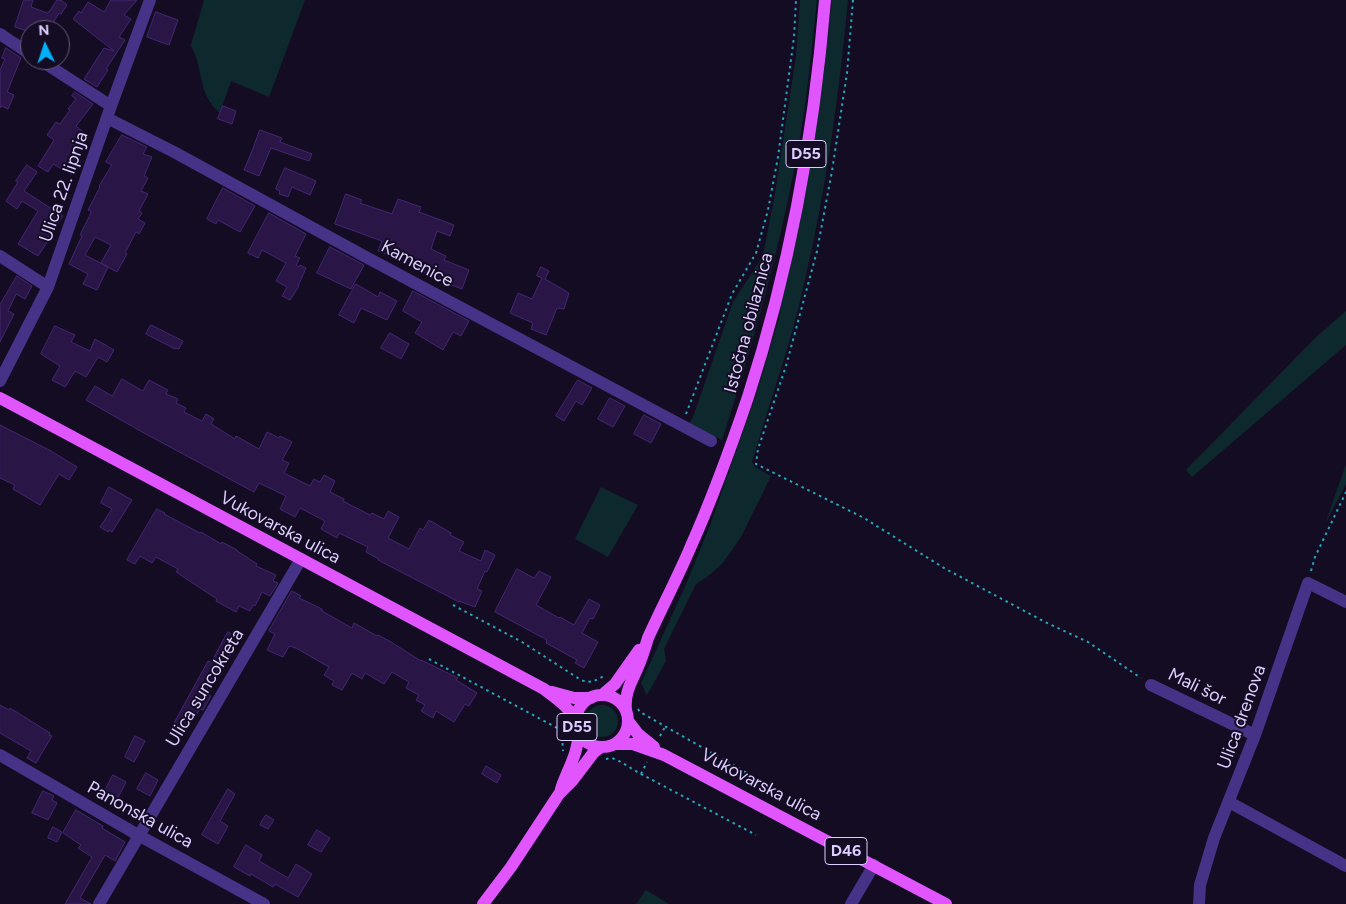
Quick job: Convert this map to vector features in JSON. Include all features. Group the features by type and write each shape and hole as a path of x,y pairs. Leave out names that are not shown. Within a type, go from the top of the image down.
{"main road":[{"name":"Istočna obilaznica","path":"627,716 625,702 628,690 649,638 692,543 730,448 748,395 774,306 803,176 813,112 825,0"},
{"name":"Vukovarska ulica","path":"0,398 544,689 568,707 577,727"},
{"name":"Istočna obilaznica","path":"596,696 615,684 649,638"},
{"name":"Vukovarska ulica","path":"544,689 574,698 596,696"},
{"name":"D55","path":"559,794 564,777 577,748 579,738 577,727 577,715 585,702 596,696 609,696 621,704 627,716 625,735 615,744 601,747 594,746 582,737 577,727"},
{"name":"Vukovarska ulica","path":"627,716 638,734 664,755"},
{"name":"Vukovarska ulica","path":"615,744 633,744 664,755 946,904"},
{"name":"D55","path":"483,904 511,867 559,794 572,781 594,752 601,747"}],"street":[{"name":"Ulica 22. lipnja","path":"0,381 48,287 150,0"},
{"path":"0,34 20,47"},
{"name":"Kamenice","path":"53,70 109,112 174,152 711,441"},
{"path":"0,256 48,287"},
{"name":"Ulica suncokreta","path":"99,904 301,559"},
{"path":"1308,583 1346,602"},
{"name":"Ulica drenova","path":"1199,904 1200,885 1214,838 1255,735 1308,583"},
{"name":"Mali šor","path":"1151,685 1255,735"},
{"name":"Panonska ulica","path":"0,755 138,835 264,904"},
{"path":"1229,802 1346,866"},
{"path":"851,904 874,865"}],"path":[{"path":"682,426 732,294 756,253 768,210 778,156 793,46 796,0"},
{"path":"853,0 847,73 817,251 786,366 758,449 756,464 864,518 944,568 1045,622 1088,642 1151,685"},
{"path":"1308,583 1315,556 1346,492"}],"green space":[{"path":"204,0 305,0 269,97 231,81 220,113 210,102 191,45"},
{"path":"800,0 817,0 799,145 772,270 722,440 688,425 693,417 733,302 759,262 764,250 775,193 796,56"},
{"path":"832,0 848,0 836,107 825,178 799,307 752,462 755,467 771,476 742,535 734,547 722,564 696,584 664,649 666,661 647,695 641,683 684,589 711,523 759,386 779,318 825,66"},
{"path":"1346,311 1346,345 1192,477 1186,470 1315,338"},
{"path":"1346,464 1346,484 1325,524"},
{"path":"601,487 638,505 608,557 575,539"},
{"path":"602,705 608,706 613,710 617,715 617,727 613,732 608,736 602,737 596,736 591,732 587,727 586,721 587,715 591,710 596,706"},
{"path":"646,890 669,904 636,904"}],"building":[{"path":"24,0 33,0 31,7 47,13 57,0 61,0 67,5 55,20 20,20 20,29 15,27"},
{"path":"111,0 137,0 124,15 131,19 119,37 125,40 97,87 84,79 104,48 114,51 73,19 79,11 81,13 88,2 104,12"},
{"path":"156,12 178,20 169,45 147,37"},
{"path":"6,48 20,57 7,92 14,95 8,109 1,106 0,108 0,70 5,59 2,58"},
{"path":"75,92 93,104 76,126 89,137 74,156 81,161 72,175 53,164 48,172 38,166 54,140 47,135 56,122 60,124 70,110 68,109 76,99 72,96"},
{"path":"223,106 236,111 232,124 218,119"},
{"path":"260,130 282,138 280,142 312,154 309,161 271,148 259,176 244,170"},
{"path":"122,135 147,147 143,154 152,157 144,176 148,178 141,191 148,194 139,211 142,213 138,219 145,223 139,234 136,232 117,272 101,263 111,245 95,237 85,255 108,267 97,290 83,284 88,274 69,264 90,215 91,211 88,210 99,186 112,165 106,162"},
{"path":"27,165 37,172 24,191 63,216 38,256 18,244 38,211 22,201 17,209 6,201"},
{"path":"285,168 316,181 310,195 292,187 288,197 279,194 280,191 276,189"},
{"path":"223,188 255,206 240,232 218,220 216,224 207,219"},
{"path":"346,194 362,200 360,203 392,214 398,199 421,207 419,212 454,225 450,236 437,231 431,249 446,256 444,260 469,270 462,289 423,272 425,268 378,251 382,241 335,224"},
{"path":"269,213 306,234 295,256 300,258 296,265 306,268 299,286 290,300 282,296 287,287 276,281 286,263 262,250 258,258 248,253"},
{"path":"330,247 364,265 351,289 317,273"},
{"path":"541,267 549,271 545,279 569,293 564,309 557,308 546,335 531,329 533,323 510,313 518,293 532,299 542,278 537,276"},
{"path":"17,276 32,286 25,299 16,294 8,311 14,314 0,342 0,305"},
{"path":"356,284 378,297 380,292 397,301 387,320 361,308 354,323 339,315"},
{"path":"413,291 469,321 461,336 453,332 443,350 415,333 422,322 403,311"},
{"path":"151,325 183,341 179,349 175,349 146,334"},
{"path":"55,326 75,335 71,342 90,351 95,339 114,350 107,362 98,357 86,377 75,371 65,387 52,380 60,366 41,354"},
{"path":"390,333 409,344 401,359 381,348"},
{"path":"122,379 143,391 149,380 168,390 166,394 178,399 176,403 186,408 184,412 202,421 206,414 214,419 211,424 235,439 236,436 259,449 267,432 292,442 282,460 289,463 284,473 310,486 314,479 320,482 324,475 335,481 330,492 344,499 343,501 370,515 372,513 384,519 388,511 399,517 388,538 409,549 420,528 423,530 429,520 451,533 450,535 464,542 459,551 481,561 485,550 495,555 477,589 482,591 475,607 459,602 378,560 366,552 368,547 339,533 337,538 321,529 325,521 300,508 295,517 280,509 286,496 259,483 254,492 86,400 95,386 112,396"},
{"path":"578,380 592,388 582,405 576,401 564,421 556,416"},
{"path":"610,398 625,406 613,427 598,419"},
{"path":"644,415 661,424 651,443 634,434"},
{"path":"0,425 51,451 77,467 69,480 59,474 40,505 13,489 15,485 0,478"},
{"path":"109,487 132,500 112,532 109,530 108,532 100,527 112,509 101,503"},
{"path":"157,509 221,544 222,542 237,550 257,564 256,566 276,575 273,581 278,583 270,596 262,592 255,606 253,605 250,611 239,606 236,612 216,601 217,599 176,572 178,569 156,557 152,563 140,556 135,564 127,560"},
{"path":"517,569 534,578 539,571 551,577 536,605 574,625 589,599 600,605 593,619 590,618 582,633 598,642 584,668 575,663 577,660 546,643 547,640 495,612"},
{"path":"292,591 301,596 299,598 322,609 322,611 352,628 354,623 391,642 421,661 458,678 456,680 477,693 469,706 465,704 454,722 436,711 433,718 421,711 425,705 416,700 419,695 406,688 409,682 392,672 384,684 365,673 362,679 352,673 342,690 332,685 334,681 324,675 329,667 296,648 289,646 283,657 267,650 275,634 269,631"},
{"path":"228,632 239,638 229,658 226,656 205,693 211,696 203,710 200,709 195,717 191,715 183,730 173,725 208,661 211,662"},
{"path":"0,705 9,710 10,708 52,736 36,763 27,758 31,751 0,733"},
{"path":"135,736 145,741 134,762 125,757"},
{"path":"486,766 501,775 497,783 482,774"},
{"path":"146,773 158,780 150,796 137,789"},
{"path":"113,775 126,782 118,798 105,791"},
{"path":"228,789 235,794 220,821 228,826 218,844 202,835"},
{"path":"43,791 54,796 52,800 57,803 48,820 32,813"},
{"path":"76,810 125,842 115,861 105,855 80,898 91,904 65,904 92,857 78,848 81,845 63,833"},
{"path":"266,815 274,820 268,829 260,825"},
{"path":"53,827 62,832 57,842 48,838"},
{"path":"317,830 330,838 321,852 308,845"},
{"path":"246,845 262,855 259,861 288,878 296,864 312,874 298,897 275,884 273,887 251,874 250,876 234,867"}]}
